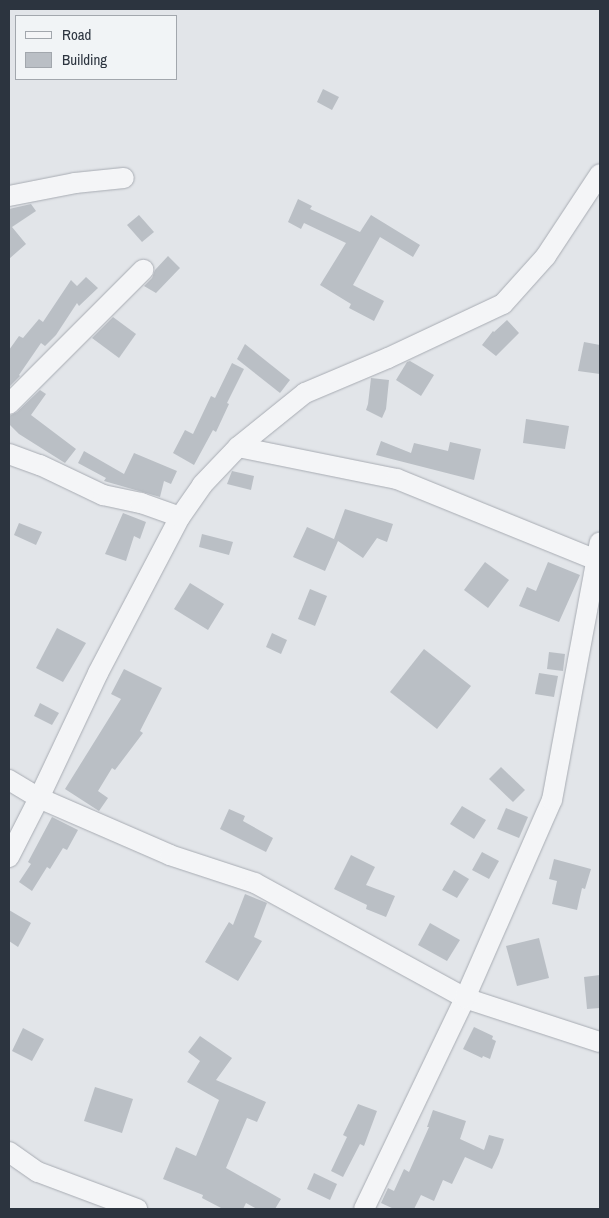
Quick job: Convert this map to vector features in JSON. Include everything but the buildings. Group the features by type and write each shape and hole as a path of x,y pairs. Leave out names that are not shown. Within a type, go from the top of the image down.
{"street":[{"path":"9,857 98,673 180,517 202,485 238,447 305,393 388,358 503,304 546,256 600,174"},
{"path":"9,196 75,183 124,178"},
{"path":"9,404 143,270"},
{"path":"238,447 397,479 597,563 552,800 465,998 364,1209"},
{"path":"10,458 40,466 103,495 141,503 180,517"},
{"path":"9,780 39,798 170,855 255,883 465,998 600,1042"},
{"path":"9,1152 38,1172 137,1209"}]}
